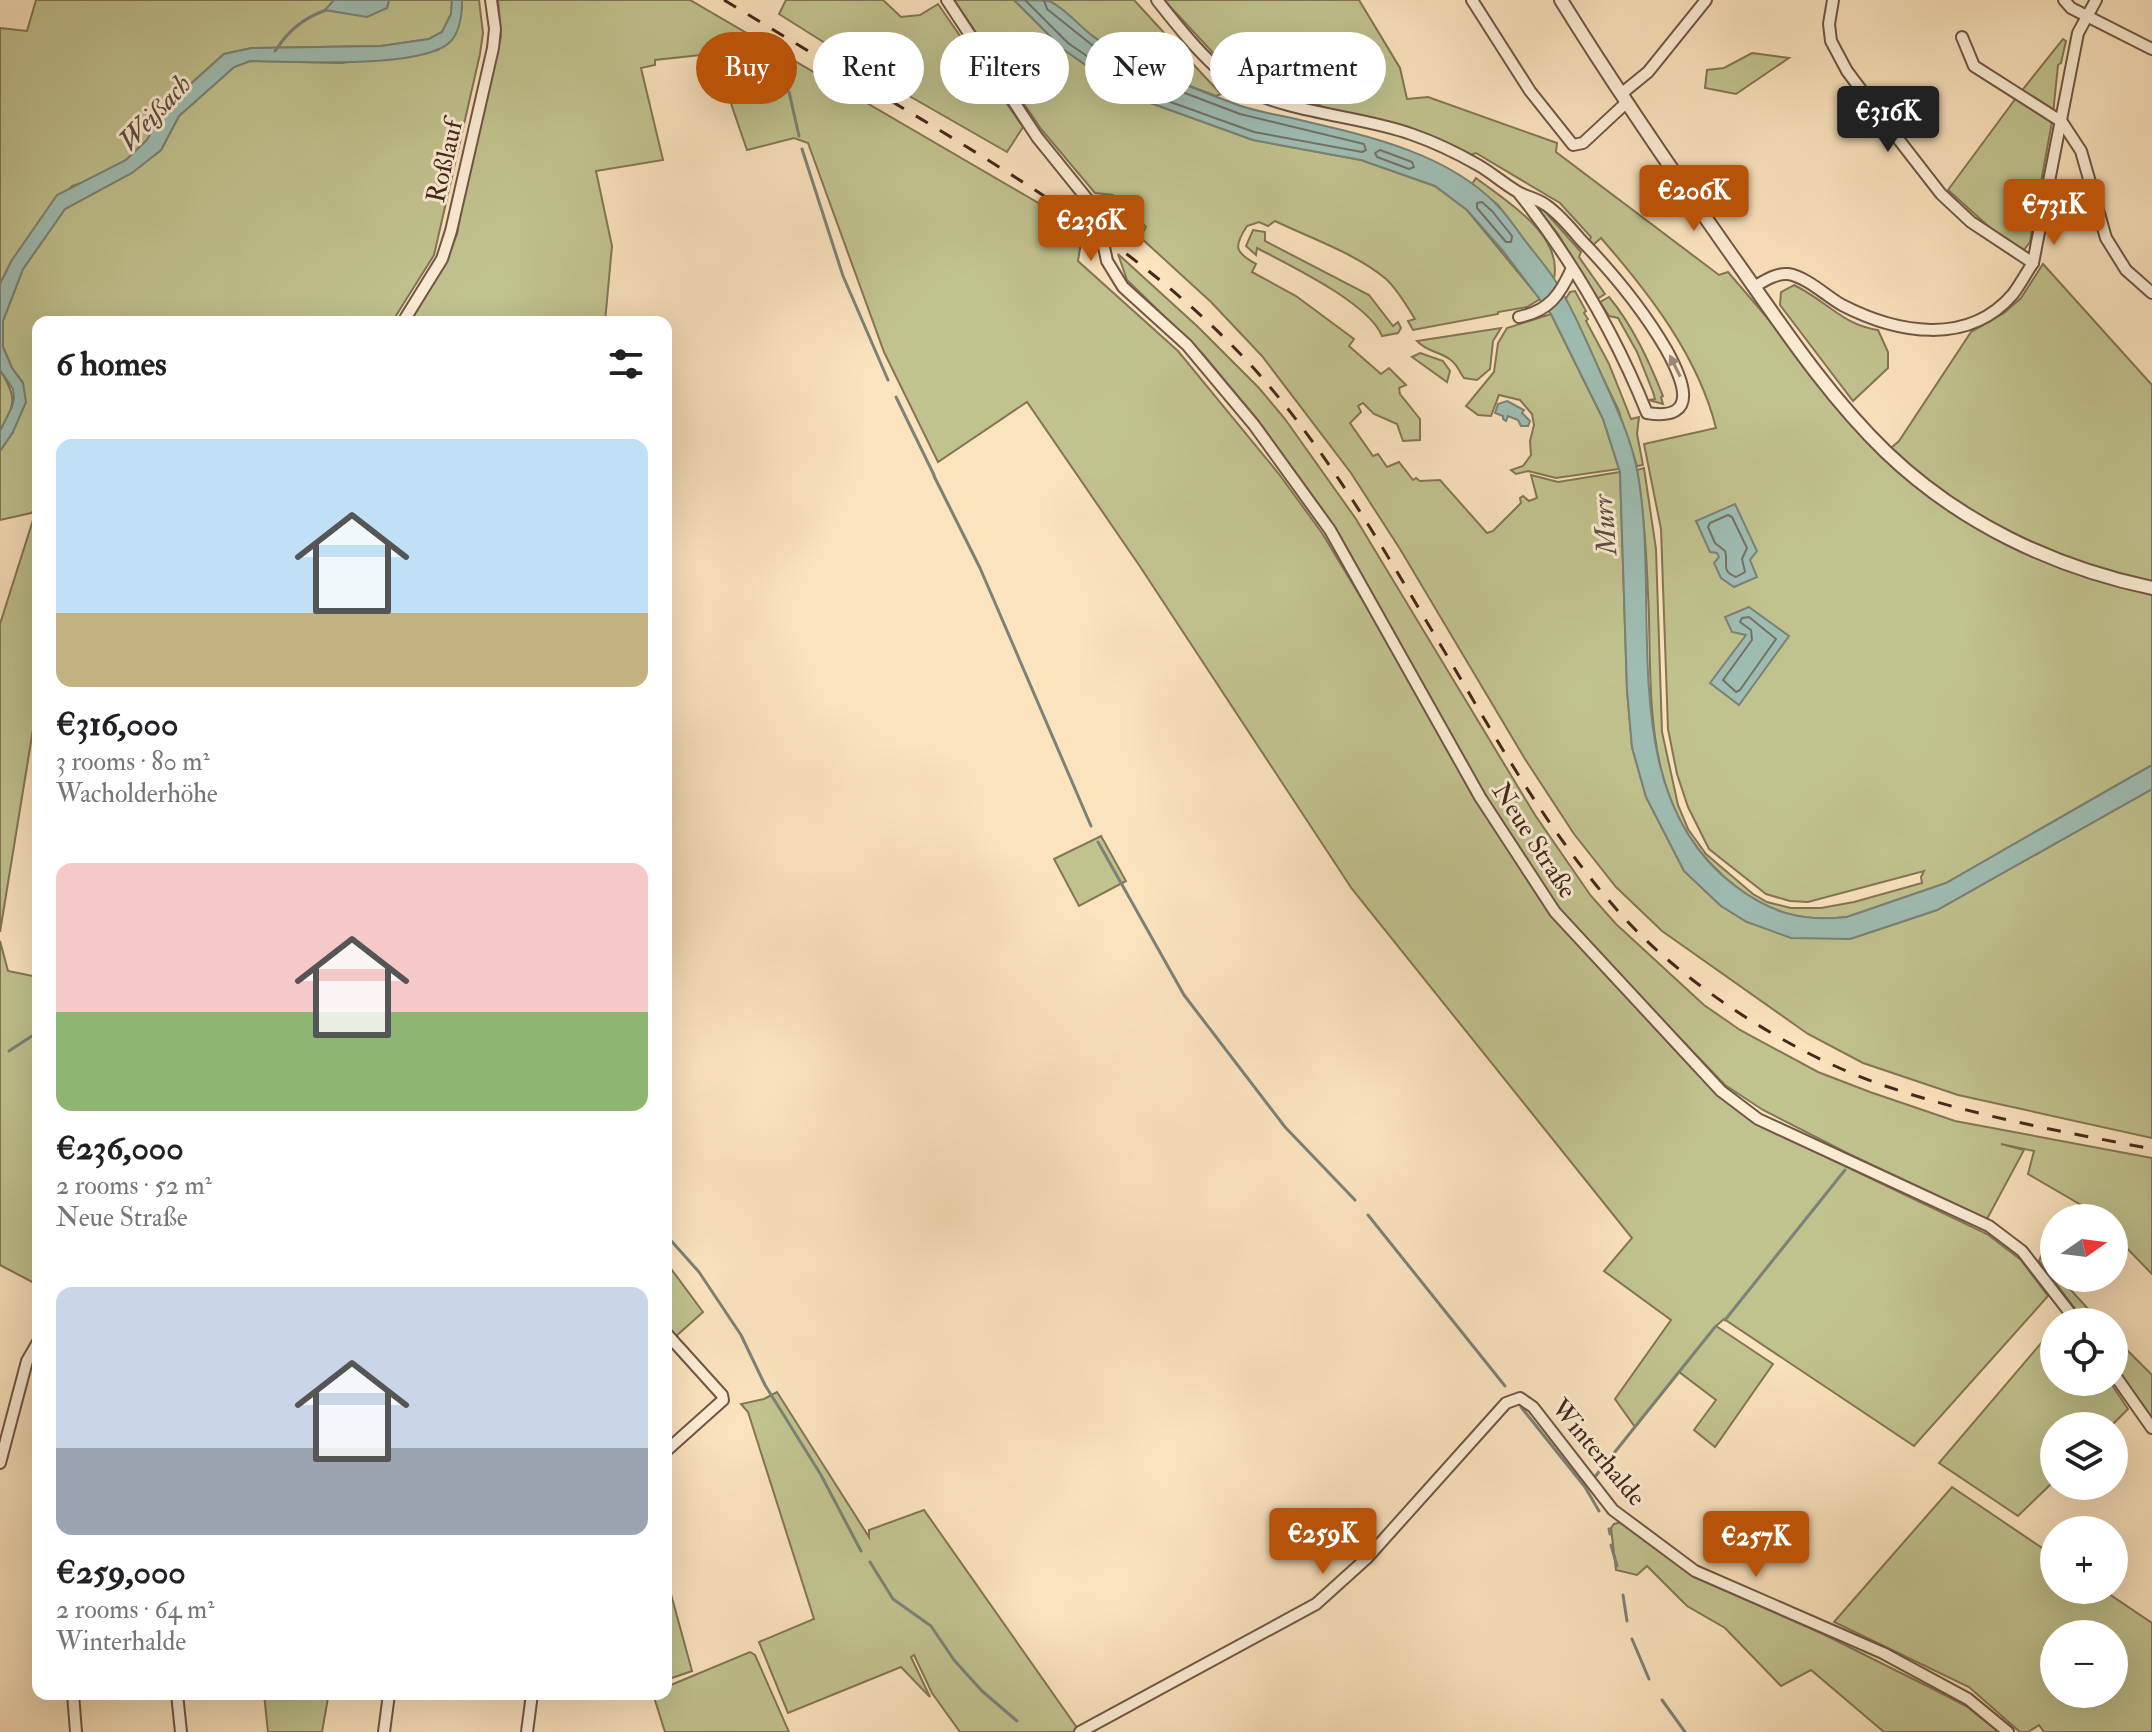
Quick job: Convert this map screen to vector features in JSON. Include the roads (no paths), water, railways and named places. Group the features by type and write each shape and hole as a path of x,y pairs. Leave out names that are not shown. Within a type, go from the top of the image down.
{"street":[{"name":"Roßlauf","path":"407,316 442,259 451,231 493,48 495,29 491,0"},
{"name":"Neue Straße","path":"947,0 1037,137 1096,210 1107,261 1123,287 1187,345 1254,425 1330,530 1480,797 1555,912 1721,1091 1758,1119 1989,1226 2022,1251 2066,1308"},
{"path":"1157,0 1200,49 1239,86 1297,106 1407,133 1479,165 1518,192 1545,204 1608,268 1644,314 1672,360 1685,390 1683,401 1675,410 1647,413 1624,360 1572,268 1551,234 1518,192"},
{"path":"1472,0 1530,91 1573,145 1583,143 1648,72 1706,0"},
{"path":"1561,0 1624,98 1754,287 1820,376 1888,453 1952,505 1994,531 2053,559 2098,575 2152,588"},
{"path":"1833,0 1829,24 1831,41 1847,71 1892,131 1941,194 1971,222 2033,263"},
{"path":"2064,0 2071,8 2152,49"},
{"path":"1754,287 1788,274 1855,311 1879,321 1920,331 1940,331 1966,325 2000,306 2013,294 2033,263 2076,42 2096,0"},
{"path":"1962,37 1974,66 2062,122 2081,151 2106,238 2126,270 2152,293"},
{"path":"1519,317 1547,307 1558,297 1572,268"},
{"path":"672,1340 722,1395 720,1405 672,1446"},
{"path":"0,1463 27,1361 32,1352"},
{"path":"2128,1394 2152,1428"},
{"name":"Winterhalde","path":"1080,1732 1316,1604 1367,1558 1501,1408 1511,1400 1520,1398 1533,1407 1613,1510 1695,1571 1883,1653 1968,1699 2008,1732"},
{"path":"73,1700 76,1732"},
{"path":"178,1700 181,1732"},
{"path":"384,1732 388,1700"},
{"path":"527,1732 531,1700"}],"water":[{"path":"334,0 389,0 387,8 367,17 325,10"},
{"path":"452,0 462,0 458,27 451,41 437,50 387,60 250,61 234,67 179,116 161,150 132,173 65,209 23,269 3,321 3,347 23,383 26,402 13,432 0,451 0,431 14,398 13,389 0,370 0,284 12,260 57,195 126,160 147,140 166,106 224,54 252,48 381,46 429,39 442,32 451,14"},
{"path":"1014,0 1049,1 1088,32 1085,32 1085,64 1069,53 1069,32 1046,32"},
{"path":"1194,88 1210,94 1210,104 1235,104 1326,126 1379,140 1431,159 1477,187 1497,205 1550,272 1567,301 1618,411 1637,470 1644,523 1649,693 1656,749 1671,801 1696,847 1735,886 1761,903 1788,914 1816,918 1847,917 1946,883 2152,765 2152,789 1937,910 1850,939 1791,938 1747,922 1721,906 1684,871 1646,797 1632,747 1627,690 1620,472 1603,419 1551,314 1467,210 1435,186 1361,160 1253,140 1154,104 1194,104"},
{"path":"1507,401 1524,410 1522,413 1530,421 1528,426 1521,426 1518,420 1508,416 1506,421 1495,413 1498,404"},
{"path":"1735,504 1757,551 1750,560 1757,577 1734,587 1721,578 1714,563 1719,557 1717,553 1710,552 1696,521"},
{"path":"1749,607 1789,636 1739,705 1710,683 1746,635 1732,632 1725,617"}],"waterway":[{"path":"275,51 297,26 326,10"},
{"path":"792,104 799,136"},
{"path":"802,149 843,276 888,380"},
{"path":"896,397 934,475"},
{"path":"934,476 980,568 1091,826"},
{"path":"1098,842 1184,995 1285,1127 1355,1200"},
{"path":"9,1051 32,1036"},
{"path":"1725,1320 1845,1170"},
{"path":"1368,1215 1505,1386"},
{"path":"672,1242 699,1272 741,1335 765,1385 821,1475 861,1551"},
{"path":"1594,1478 1715,1327"},
{"path":"1521,1407 1585,1487 1599,1511"},
{"path":"1609,1529 1610,1534"},
{"path":"1611,1545 1617,1566"},
{"path":"870,1562 893,1599 931,1626 954,1660 982,1691 1017,1721"},
{"path":"1623,1595 1627,1621"},
{"path":"1632,1639 1649,1679"},
{"path":"1662,1700 1685,1732"}],"railway":[{"path":"724,0 978,154 1100,234 1177,294 1248,362 1330,466 1552,827 1628,922 1681,970 1775,1035 1874,1082 1977,1113 2152,1149"}],"water label":[{"name":"Weißach","path":"154,112"},
{"name":"Murr","path":"1604,525"}]}
